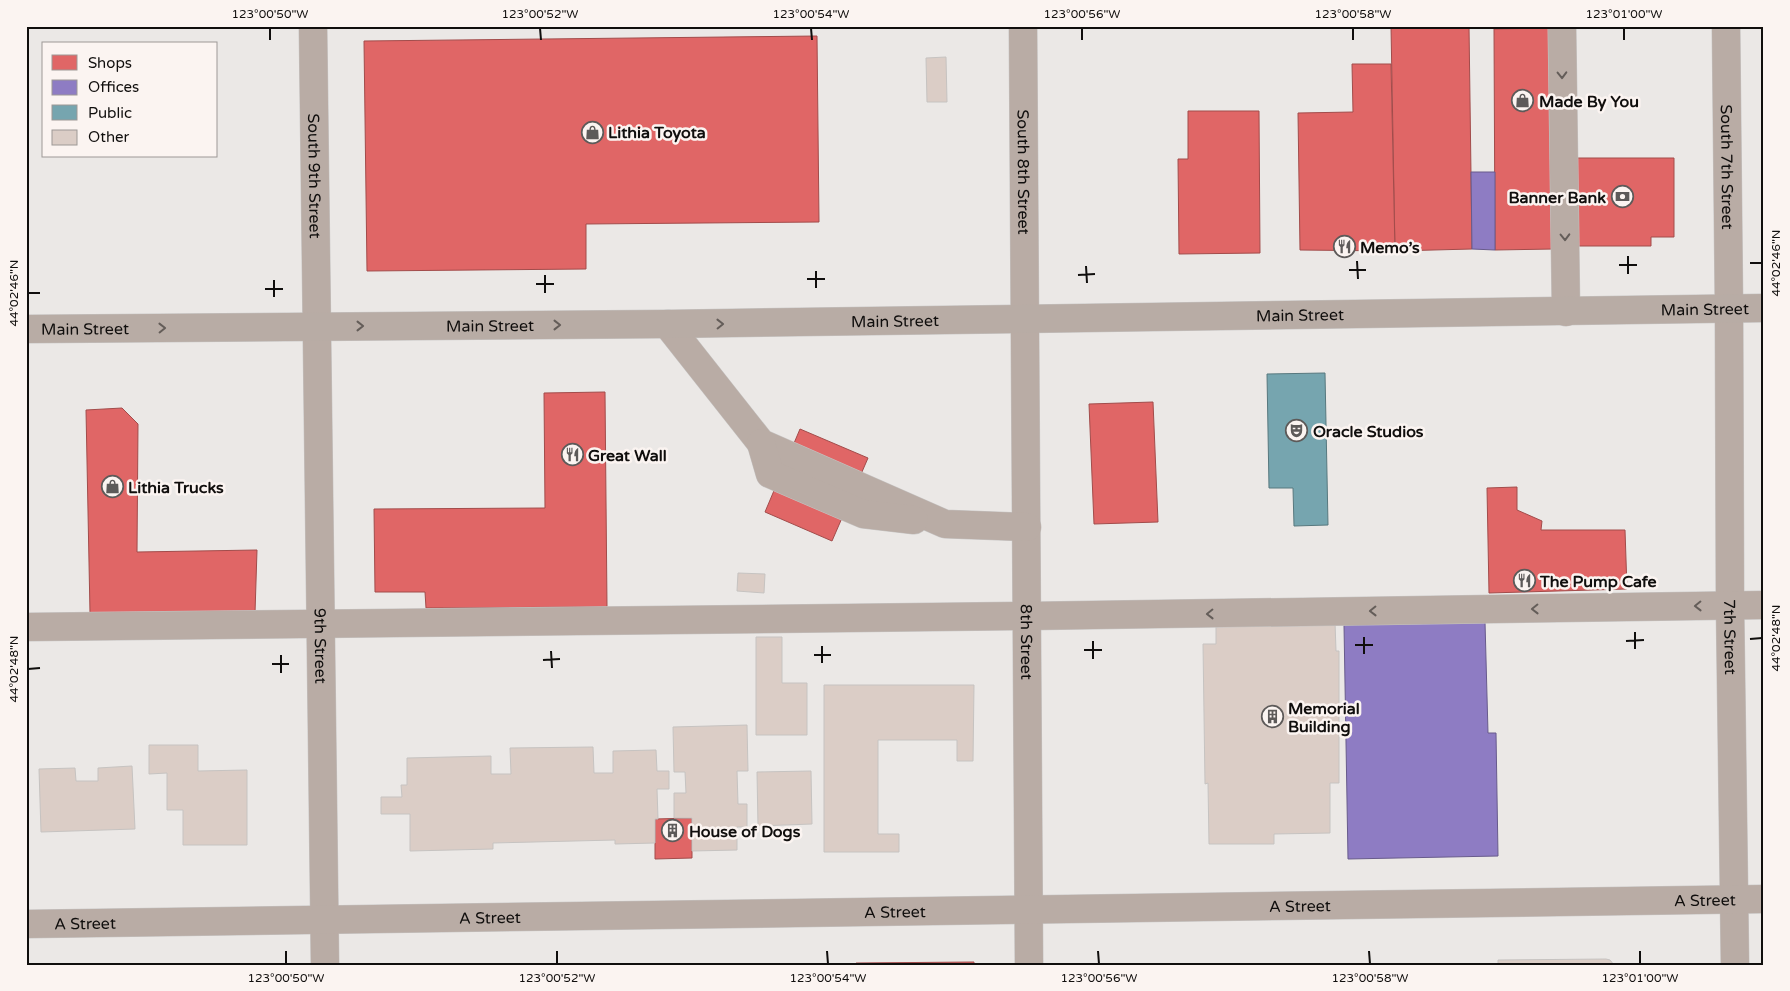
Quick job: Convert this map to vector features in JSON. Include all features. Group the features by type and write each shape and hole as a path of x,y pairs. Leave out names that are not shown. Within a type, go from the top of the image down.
{"main road":[{"name":"Main Street","path":"26,329 1024,320 1764,308"}],"street":[{"name":"South 9th Street","path":"314,26 318,326"},
{"name":"South 8th Street","path":"1023,26 1024,320"},
{"path":"1562,26 1566,312"},
{"name":"South 7th Street","path":"1726,26 1729,308"},
{"name":"7th Street","path":"1729,308 1730,605 1735,965"},
{"name":"8th Street","path":"1024,320 1028,616 1029,965"},
{"path":"667,324 761,443 945,524 1027,527"},
{"name":"9th Street","path":"318,326 325,965"},
{"path":"26,627 321,622 1028,616 1764,605"},
{"name":"A Street","path":"26,924 325,918 1764,900"}],"building: Shops":[{"path":"1391,26 1469,26 1472,249 1395,251"},
{"name":"Made By You","path":"1551,28 1554,249 1495,250 1494,29"},
{"name":"Lithia Toyota","path":"817,36 819,222 586,224 586,269 367,271 364,41"},
{"path":"1352,64 1391,64 1395,251 1300,250 1298,113 1353,112"},
{"path":"1188,111 1259,111 1260,253 1179,254 1178,159 1188,159"},
{"name":"Banner Bank","path":"1570,158 1674,158 1674,237 1651,237 1651,246 1570,246"},
{"path":"605,392 607,607 426,608 425,592 375,592 374,509 545,508 544,393"},
{"path":"1153,402 1158,522 1094,524 1089,404"},
{"name":"Lithia Trucks","path":"122,408 138,424 137,552 257,550 255,613 90,613 86,410"},
{"path":"800,429 868,458 832,541 765,512"},
{"name":"The Pump Cafe","path":"1517,487 1517,510 1542,521 1541,530 1625,530 1627,589 1489,593 1487,488"},
{"name":"House of Dogs","path":"692,818 692,858 655,859 655,819"},
{"path":"974,962 974,965 856,965 856,963"}],"building: Offices":[{"path":"1471,172 1495,172 1495,250 1472,249"},
{"path":"1485,622 1488,733 1496,733 1498,856 1348,859 1344,625"}],"building: Public":[{"name":"Oracle Studios","path":"1325,373 1328,525 1294,526 1293,488 1269,488 1267,374"}],"building: Other":[{"path":"946,57 947,102 927,102 926,58"},
{"path":"738,573 765,574 764,593 737,591"},
{"name":"Memorial Building","path":"1335,622 1336,651 1339,651 1339,783 1330,783 1330,833 1274,834 1274,844 1209,844 1208,783 1205,784 1203,644 1216,644 1216,626"},
{"path":"756,637 782,637 782,683 807,683 807,735 756,735"},
{"path":"824,685 974,685 973,761 957,761 957,740 878,740 878,834 899,834 899,852 824,852"},
{"path":"747,725 748,771 737,771 738,804 747,804 747,827 737,827 737,850 692,851 692,818 674,818 674,793 686,793 685,772 674,772 673,727"},
{"path":"149,745 198,745 198,771 247,770 247,845 183,845 183,810 167,810 167,773 149,774"},
{"path":"593,747 594,773 613,773 613,751 656,750 657,771 669,771 669,789 657,789 658,819 655,819 655,843 615,844 615,840 493,843 493,849 410,851 410,814 381,814 381,797 402,797 401,785 407,785 407,758 491,756 491,774 511,774 510,748"},
{"path":"132,766 135,829 41,832 39,769 75,768 76,781 98,781 98,768"},
{"path":"811,771 812,824 758,826 757,772"},
{"path":"1498,960 1610,960 1614,965 1498,965"}],"place":[{"name":"Made By You","path":"1523,101"},
{"name":"Lithia Toyota","path":"592,132"},
{"name":"Banner Bank","path":"1622,197"},
{"name":"Memo’s","path":"1344,247"},
{"name":"Oracle Studios","path":"1297,431"},
{"name":"Great Wall","path":"572,455"},
{"name":"Lithia Trucks","path":"112,487"},
{"name":"The Pump Cafe","path":"1524,581"},
{"name":"Memorial Building","path":"1272,717"},
{"name":"House of Dogs","path":"673,831"}]}
